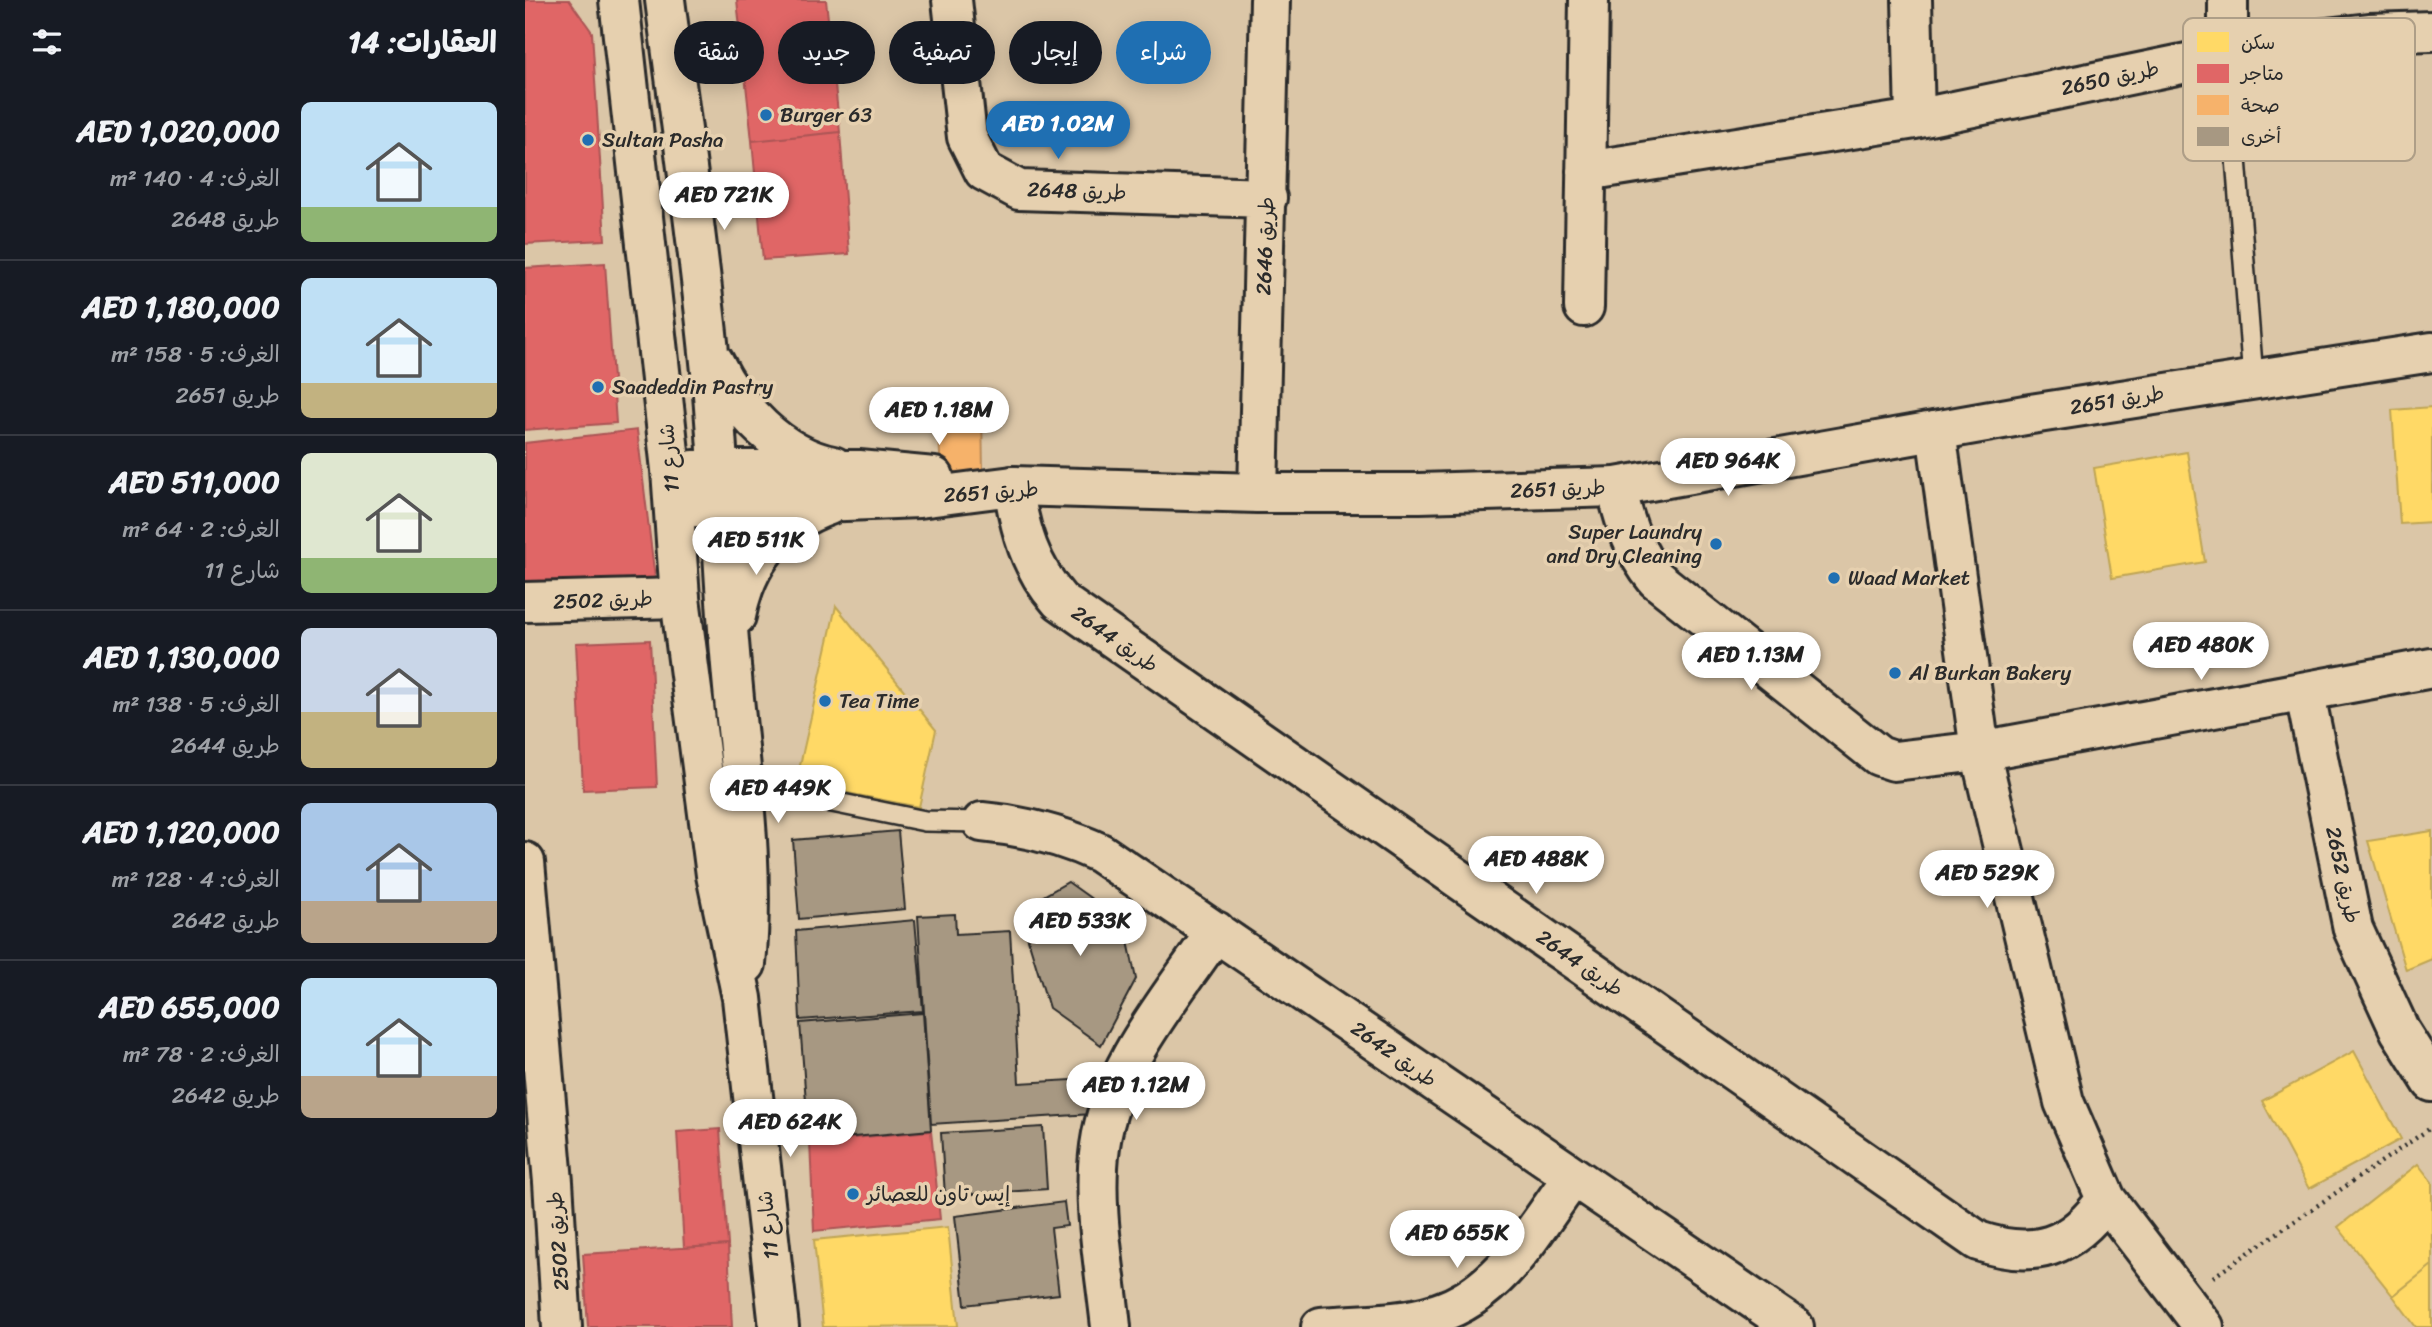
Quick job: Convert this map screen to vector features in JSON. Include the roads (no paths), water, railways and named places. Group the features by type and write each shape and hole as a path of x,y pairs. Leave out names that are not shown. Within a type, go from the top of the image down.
{"street":[{"name":"شارع 11","path":"619,0 671,470 680,598 716,875 742,998 779,1327"},
{"name":"شارع 11","path":"665,0 709,353 721,488 729,652 744,784 751,913 742,998"},
{"name":"طريق 2648","path":"952,0 967,137 984,171 1019,190 1267,198"},
{"name":"طريق 2646","path":"1258,493 1270,0"},
{"path":"1584,307 1589,0"},
{"path":"1912,0 1915,119"},
{"path":"2228,0 2228,18"},
{"name":"طريق 2650","path":"1586,171 1915,119 2183,63"},
{"name":"طريق 2651","path":"674,508 721,488 852,485 919,498 1013,486 1258,493 1420,493 1616,487 1936,431 2432,352"},
{"path":"709,353 724,383 744,410 768,433 796,451 827,464 852,485 772,537 748,570 729,652"},
{"path":"1936,431 1980,751 2064,1102 2106,1199 2193,1312"},
{"path":"671,470 721,488"},
{"name":"طريق 2644","path":"1013,486 1027,549 1041,579 1060,601 1978,1241 2001,1249 2026,1251 2050,1246 2072,1235 2092,1219 2106,1199"},
{"path":"1616,487 1626,530 1639,558 1656,579 1879,756 1894,761 1980,751 2305,694 2432,668"},
{"name":"طريق 2502","path":"525,602 680,598"},
{"name":"طريق 2652","path":"2305,694 2353,929 2400,1031 2432,1082"},
{"name":"طريق 2642","path":"982,822 1025,826 1061,835 1100,853 1572,1178 1794,1327"},
{"name":"طريق 2502","path":"525,862 536,1133 561,1282 562,1327"},
{"path":"1111,1327 1098,1201 1099,1154 1106,1118 1132,1058 1216,931"},
{"path":"1321,1327 1412,1319 1439,1313 1463,1303 1504,1269 1572,1178"}],"lane":[{"path":"2236,161 2253,379"},
{"path":"744,784 925,821 982,822"}],"place":[{"name":"Burger 63","path":"766,115"},
{"name":"Sultan Pasha","path":"588,140"},
{"name":"Saadeddin Pastry","path":"598,387"},
{"name":"Super Laundry and Dry Cleaning","path":"1716,544"},
{"name":"Waad Market","path":"1834,578"},
{"name":"Al Burkan Bakery","path":"1895,673"},
{"name":"Tea Time","path":"825,701"},
{"name":"إيس تاون للعصائر","path":"853,1194"}]}
